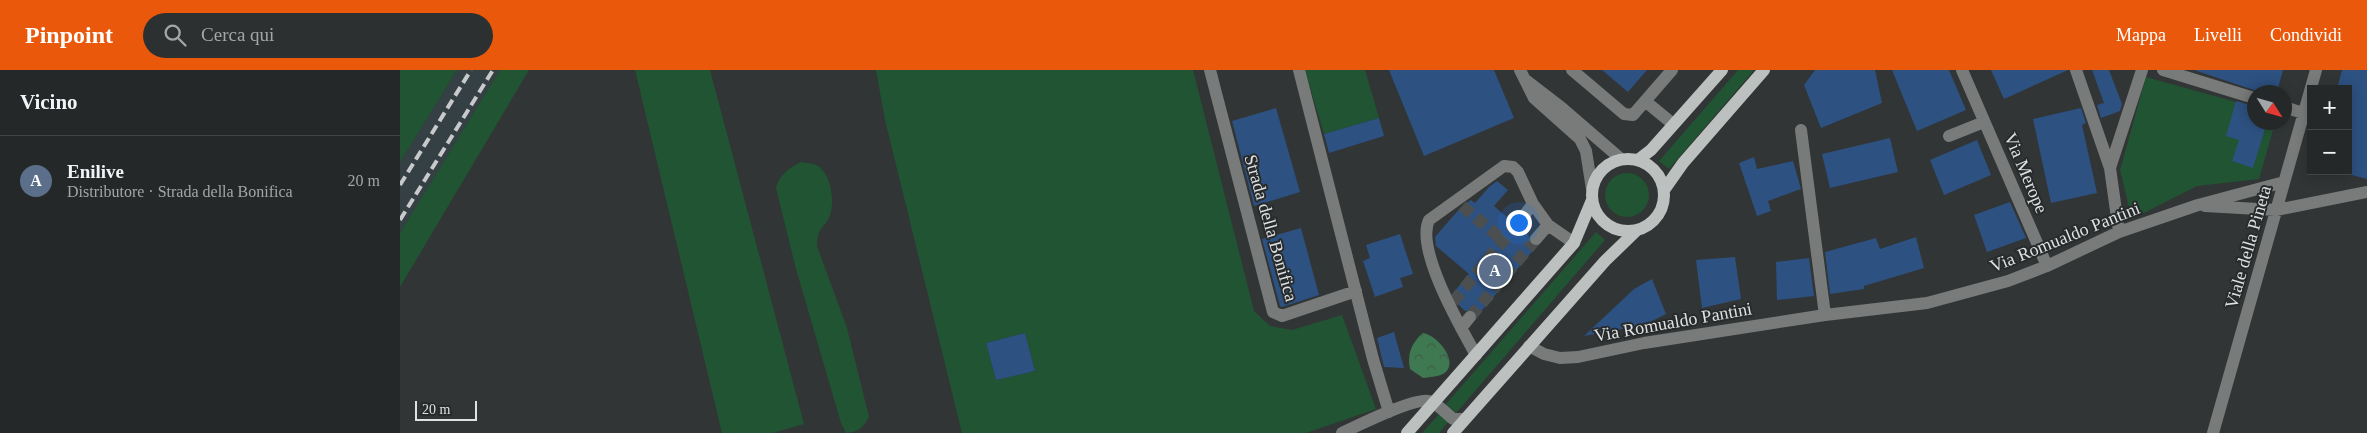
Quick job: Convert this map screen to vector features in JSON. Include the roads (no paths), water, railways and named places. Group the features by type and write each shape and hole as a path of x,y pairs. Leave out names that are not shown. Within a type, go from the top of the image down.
{"main road":[{"path":"1638,160 1651,150 1722,70"},
{"path":"1664,190 1683,163 1764,70"},
{"path":"1407,433 1574,243 1592,195 1602,170 1621,160 1638,160 1653,168 1662,182 1664,190 1664,199 1658,215 1645,227 1637,230 1620,231 1611,228 1598,216 1592,195"},
{"path":"1452,433 1605,261 1637,230"}],"street":[{"name":"Strada della Bonifica","path":"1210,70 1273,312 1282,316 1356,291"},
{"path":"1299,70 1389,412"},
{"path":"1572,70 1624,114 1633,115 1672,70"},
{"name":"Via Merope","path":"1962,70 2047,266"},
{"path":"2076,70 2110,168 2119,232"},
{"path":"2110,168 2142,70"},
{"path":"2163,70 2247,96"},
{"name":"Viale della Pineta","path":"2213,433 2316,70"},
{"path":"1521,74 1621,160"},
{"path":"1521,74 1534,98 1580,139 1586,151 1592,195"},
{"path":"1645,101 1674,124"},
{"path":"2292,110 2303,113"},
{"name":"Via Merope","path":"1949,136 1984,122"},
{"path":"1801,130 1825,315"},
{"path":"1476,355 1461,328 1428,250 1425,234 1429,220 1459,204 1504,166 1508,166 1518,172 1534,204 1548,225 1574,243"},
{"name":"Via Romualdo Pantini","path":"1529,346 1544,354 1560,358 1578,357 1644,343 1825,315 1927,303 2008,281 2047,266 2119,232 2198,205 2284,182"},
{"name":"Via Romualdo Pantini","path":"2198,205 2276,210 2367,192"},
{"path":"1517,224 1534,204"},
{"path":"1536,239 1548,225"},
{"path":"1461,328 1470,317"},
{"path":"1342,433 1389,412 1423,400 1434,403 1453,419 1465,419"}],"tunnel":[{"path":"1462,206 1504,241"},
{"path":"1453,302 1517,224"},
{"path":"1470,317 1536,239"}],"railway":[{"path":"400,185 471,70"},
{"path":"400,220 493,70"}],"place":[{"name":"Enilive","path":"1495,271"}]}
